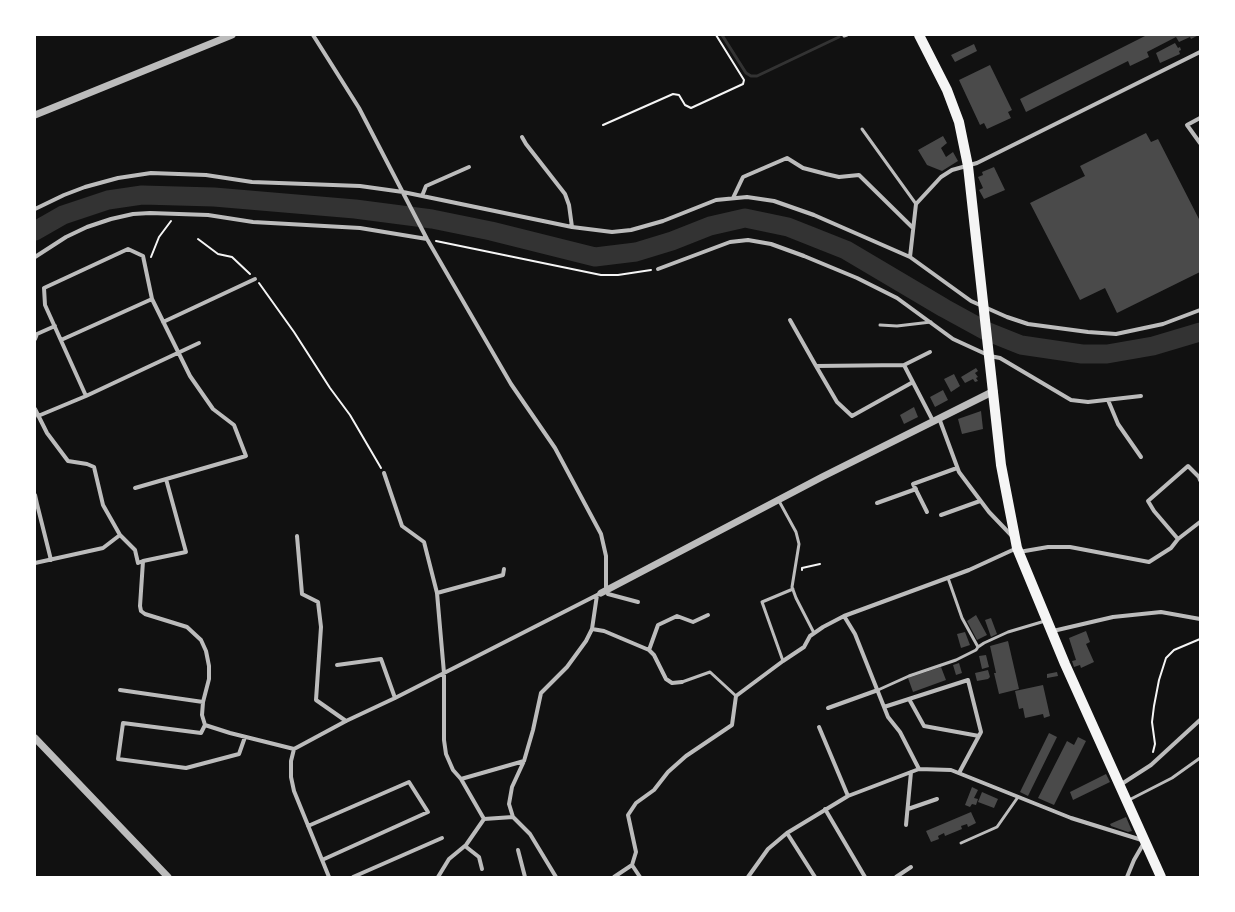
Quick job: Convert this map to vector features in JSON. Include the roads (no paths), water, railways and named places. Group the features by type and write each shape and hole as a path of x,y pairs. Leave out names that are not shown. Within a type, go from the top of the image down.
{"main road":[{"path":"919,35 947,90 959,122 968,166 984,312 990,352 1001,465 1016,546 1065,664 1161,877"}],"street":[{"path":"35,115 232,35"},
{"path":"313,35 359,108 425,237 512,384 555,448 601,534 606,556 601,593 592,630 586,641 567,666 541,693 533,730 524,760 511,793 509,804 513,817 530,834 556,877"},
{"path":"910,258 916,204 941,178 952,170 977,163 1200,52"},
{"path":"1200,118 1187,125 1200,143"},
{"path":"522,137 565,194 569,205 572,228"},
{"path":"733,198 743,177 787,158 803,168 826,174 839,177 859,175 913,228"},
{"path":"422,196 426,186 469,167"},
{"path":"35,209 64,195 86,187 118,178 151,173 198,174 252,182 360,186 403,192 572,228 612,232 631,230 663,221 716,200 747,197 774,201 814,215 910,258 971,301 984,312 1028,324 1116,334 1163,324 1200,310"},
{"path":"35,257 66,237 87,227 110,219 133,214 150,213 208,215 253,222 360,228 425,237"},
{"path":"658,269 730,242 748,240 771,244 857,278 897,298 953,339 990,352 1071,400 1088,402 1141,396"},
{"path":"86,396 45,306 44,288 128,249 143,256 152,299 190,376 213,409 234,425 246,456 135,488"},
{"path":"163,322 255,279"},
{"path":"61,340 152,299"},
{"path":"790,320 837,402 852,416 913,382"},
{"path":"35,339 37,334 55,326"},
{"path":"38,416 86,396 199,343"},
{"path":"816,366 904,365 930,352"},
{"path":"904,365 936,420 959,472 1016,546"},
{"path":"205,725 245,737 294,748 601,593 778,500 994,391"},
{"path":"1108,400 1118,424 1141,457"},
{"path":"35,409 47,433 68,461 87,464 94,467 103,505 120,535 135,550 138,563 186,552 166,479"},
{"path":"1178,539 1154,511 1148,500 1188,466 1200,480"},
{"path":"927,512 913,484 957,468"},
{"path":"384,473 402,526 424,542 437,593 444,673 444,740 446,754 453,770 461,779 484,819"},
{"path":"877,503 916,489"},
{"path":"35,495 51,560"},
{"path":"941,515 980,501"},
{"path":"614,877 632,865 636,852 628,814 636,803 654,790 668,772 686,756 732,725 736,696 804,647 810,636 814,633 844,616 969,570 1016,546 1070,547 1149,562 1171,548 1178,539 1200,522"},
{"path":"35,563 103,548 120,535"},
{"path":"297,536 302,594 318,602 321,626 316,700 346,721"},
{"path":"143,561 141,611 145,614 187,628 201,640 206,652 209,666 209,679 203,702 202,715 205,725 202,733 123,723 118,759 186,768 239,754 245,737"},
{"path":"437,593 503,575 504,569"},
{"path":"601,593 638,602"},
{"path":"1051,632 1113,617 1161,612 1200,619"},
{"path":"649,650 658,625 677,616 693,622 708,615"},
{"path":"844,616 855,634 888,717 900,732 919,770"},
{"path":"592,630 604,632 649,650 654,655 666,679 672,684 682,682"},
{"path":"337,665 381,659 394,698"},
{"path":"884,707 968,680 981,732 959,772"},
{"path":"120,690 203,702"},
{"path":"828,708 878,690"},
{"path":"909,699 924,726 979,736"},
{"path":"1120,785 1151,765 1200,720"},
{"path":"819,727 848,796"},
{"path":"35,738 168,877"},
{"path":"294,748 291,762 294,791 329,877"},
{"path":"461,779 524,760"},
{"path":"748,877 768,849 788,833 848,796 911,772 919,770 951,770 1071,818 1145,841 1134,860 1127,877"},
{"path":"906,824 911,772"},
{"path":"308,826 410,782 428,812 322,860"},
{"path":"908,809 937,799"},
{"path":"825,809 865,877"},
{"path":"484,819 513,817"},
{"path":"438,877 449,859 465,846 484,819"},
{"path":"788,833 815,877"},
{"path":"353,877 442,838"},
{"path":"465,846 479,857 482,869"},
{"path":"518,850 525,877"},
{"path":"632,865 640,877"},
{"path":"896,877 911,867"}],"lane":[{"path":"862,129 916,204"},
{"path":"880,325 897,326 931,322"},
{"path":"778,500 796,532 799,544 793,589 814,633"},
{"path":"948,578 962,618 978,647"},
{"path":"783,661 762,602 793,589"},
{"path":"878,690 909,676 956,660 976,650 984,643 1008,632 1046,620"},
{"path":"682,682 710,672 736,696"},
{"path":"1127,801 1172,778 1200,758"},
{"path":"961,843 997,827 1018,797"}],"waterway":[{"path":"722,35 746,73 751,76 757,76 839,37"},
{"path":"35,231 63,215 108,200 142,195 214,197 355,209 432,219 491,231 595,257 636,252 672,241 710,226 745,218 788,227 846,250 986,331 1021,345 1082,354 1107,354 1153,346 1200,332"}]}
